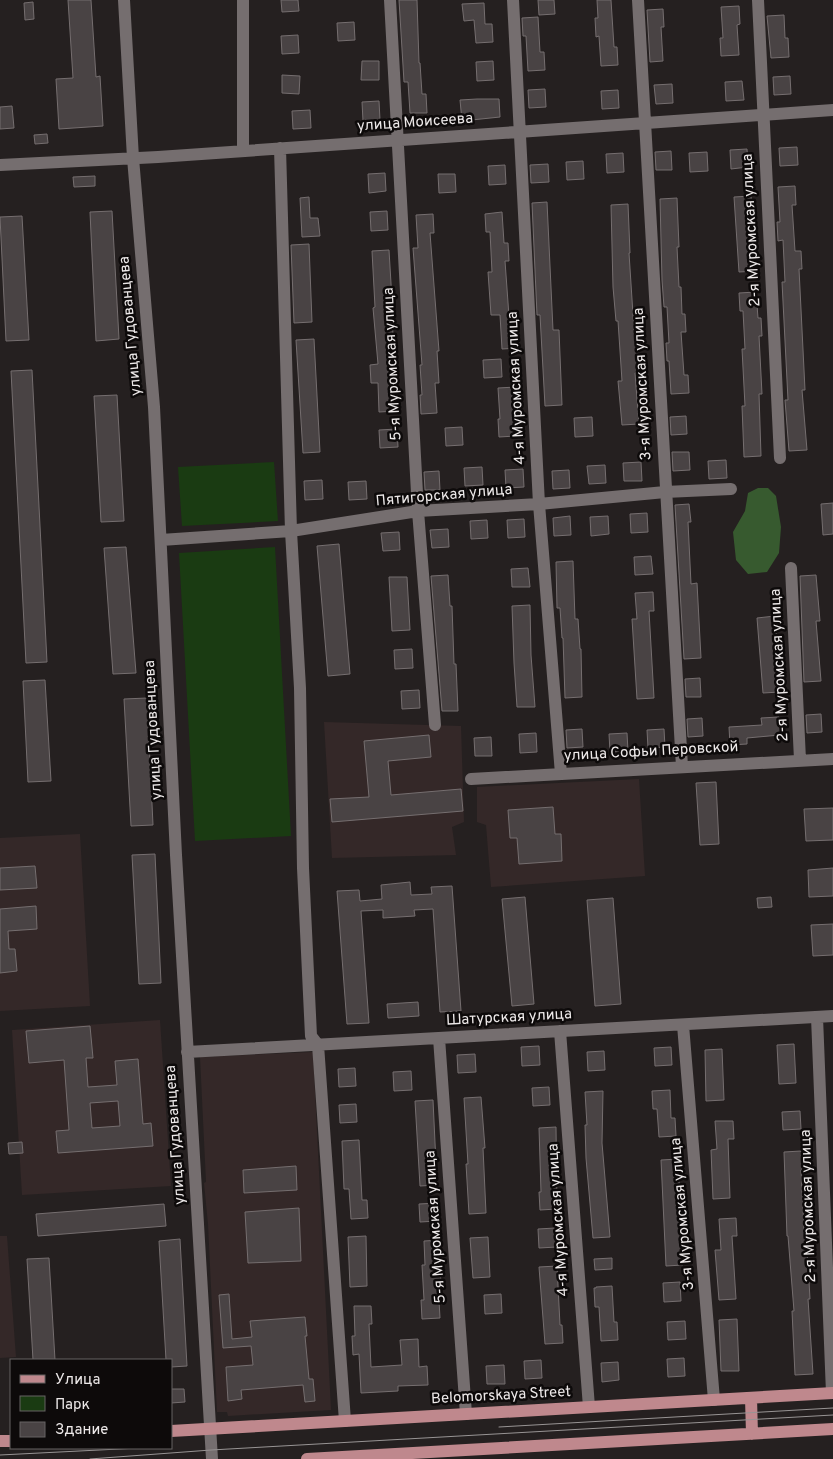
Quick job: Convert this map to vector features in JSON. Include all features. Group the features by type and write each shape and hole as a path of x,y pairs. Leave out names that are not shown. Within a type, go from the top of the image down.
{"main road":[{"name":"Belomorskaya Street","path":"172,1431 833,1393"},
{"path":"750,1398 752,1434"},
{"path":"307,1459 833,1429"}],"street":[{"name":"улица Гудованцева","path":"124,0 133,158 154,407 187,1052 212,1459"},
{"path":"243,151 244,0"},
{"name":"5-я Муромская улица","path":"390,0 418,511 435,725"},
{"name":"4-я Муромская улица","path":"513,0 539,504 561,774"},
{"name":"3-я Муромская улица","path":"638,0 682,767"},
{"name":"2-я Муромская улица","path":"758,0 780,458"},
{"name":"улица Моисеева","path":"0,164 243,151 833,110"},
{"path":"280,148 291,531 300,688 304,868 312,1036 318,1045 345,1421"},
{"name":"Пятигорская улица","path":"161,540 291,531 418,511 539,504 665,492 731,489"},
{"name":"2-я Муромская улица","path":"792,568 800,760"},
{"name":"улица Софьи Перовской","path":"471,779 833,759"},
{"name":"Шатурская улица","path":"187,1052 833,1016"},
{"name":"2-я Муромская улица","path":"817,1017 833,1393"},
{"name":"3-я Муромская улица","path":"683,1024 714,1400"},
{"name":"4-я Муромская улица","path":"560,1032 589,1407"},
{"name":"5-я Муромская улица","path":"439,1038 466,1414"}],"shaded area":[{"path":"758,488 768,488 776,496 781,527 779,553 767,572 748,574 736,560 733,532 745,511 748,493"},
{"path":"324,722 461,726 464,822 452,827 456,855 332,858"},
{"path":"639,779 645,876 491,887 486,825 477,822 477,787"},
{"path":"80,834 90,1006 0,1011 0,838"},
{"path":"160,1020 171,1186 22,1195 12,1030"},
{"path":"313,1052 331,1410 228,1416 227,1412 217,1412 208,1224 204,1183 206,1182 200,1057"},
{"path":"0,1236 7,1236 16,1357 0,1358"}],"green space":[{"path":"274,462 278,521 182,526 178,467"},
{"path":"275,547 291,836 195,841 179,553"}],"building":[{"path":"68,0 91,0 96,77 100,76 103,126 59,129 56,79 73,78"},
{"path":"281,0 298,0 299,11 282,12"},
{"path":"399,0 417,0 419,63 422,94 426,94 427,113 410,113 408,82 404,82"},
{"path":"538,0 554,0 555,14 539,15"},
{"path":"597,0 611,0 614,47 617,47 618,65 601,66 599,36 596,37 595,18 598,18"},
{"path":"33,2 34,19 25,20 24,3"},
{"path":"484,3 485,24 492,24 493,42 476,43 474,20 464,21 462,4"},
{"path":"739,6 740,24 737,25 739,55 721,56 720,38 723,38 721,7"},
{"path":"663,9 664,27 661,27 663,61 650,62 647,10"},
{"path":"784,15 785,38 788,38 789,57 771,58 767,16"},
{"path":"538,17 540,52 544,52 545,70 528,71 526,36 523,36 522,18"},
{"path":"354,22 355,40 338,41 337,23"},
{"path":"298,35 299,53 282,54 281,36"},
{"path":"362,61 379,61 379,80 361,80"},
{"path":"493,61 494,80 477,81 476,62"},
{"path":"282,75 300,76 299,94 282,93"},
{"path":"790,76 791,94 774,95 773,77"},
{"path":"742,81 744,100 726,101 725,82"},
{"path":"672,84 673,103 656,104 654,85"},
{"path":"545,89 546,107 529,108 528,90"},
{"path":"618,90 619,108 602,109 601,91"},
{"path":"499,99 500,117 462,121 460,100"},
{"path":"379,101 380,120 363,121 362,102"},
{"path":"12,106 14,128 0,129 0,107"},
{"path":"310,110 311,128 293,129 292,111"},
{"path":"47,134 48,143 35,144 34,135"},
{"path":"797,147 798,165 780,166 779,148"},
{"path":"747,149 748,167 731,169 730,150"},
{"path":"671,151 672,170 656,170 655,152"},
{"path":"707,152 708,171 690,172 689,153"},
{"path":"623,153 624,172 607,173 606,154"},
{"path":"583,161 584,179 567,180 566,162"},
{"path":"548,164 549,182 531,183 530,165"},
{"path":"505,165 506,184 489,185 488,166"},
{"path":"385,173 386,191 369,193 368,174"},
{"path":"438,174 455,174 456,192 439,193"},
{"path":"95,176 95,186 74,187 73,177"},
{"path":"795,186 796,205 792,205 795,251 801,251 802,269 799,269 805,390 802,390 807,450 789,451 785,400 788,400 782,282 785,282 783,240 778,241 777,222 780,222 778,187"},
{"path":"751,196 757,271 739,272 734,197"},
{"path":"309,197 310,218 318,218 320,236 302,237 300,198"},
{"path":"677,198 679,287 681,287 682,314 685,314 686,332 681,332 684,375 688,375 689,393 671,394 666,343 669,343 667,307 664,307 662,280 660,199"},
{"path":"547,202 553,330 559,330 562,405 545,406 540,315 537,315 532,203"},
{"path":"628,204 634,330 636,330 639,373 635,373 639,424 622,425 618,381 622,381 618,321 616,321 613,287 611,205"},
{"path":"112,211 119,339 96,341 90,212"},
{"path":"387,211 388,230 371,231 370,212"},
{"path":"502,212 504,243 508,243 509,261 505,261 510,330 518,330 519,348 502,349 500,315 491,315 488,272 492,272 490,232 486,232 485,214"},
{"path":"433,214 434,233 430,233 439,351 437,351 439,383 435,383 437,413 421,414 420,365 422,365 413,248 418,248 416,215"},
{"path":"22,216 29,340 6,341 0,217"},
{"path":"309,244 312,322 294,323 291,245"},
{"path":"389,250 392,300 390,300 395,356 387,356 390,393 396,393 397,411 379,412 378,383 371,383 370,365 378,364 373,308 375,307 372,251"},
{"path":"756,292 758,318 761,318 762,336 759,336 762,394 759,394 761,456 744,457 742,406 745,406 742,349 745,349 743,311 740,311 739,293"},
{"path":"314,339 320,452 303,453 296,340"},
{"path":"501,359 502,377 484,378 483,360"},
{"path":"32,370 47,662 26,663 11,371"},
{"path":"516,387 517,405 514,405 516,436 499,437 498,388"},
{"path":"117,395 124,521 101,522 94,396"},
{"path":"686,416 687,434 671,435 670,417"},
{"path":"592,417 593,436 575,437 574,418"},
{"path":"462,427 463,445 446,446 445,428"},
{"path":"397,429 398,447 380,448 379,430"},
{"path":"672,452 689,452 690,470 673,471"},
{"path":"726,460 727,478 709,479 708,461"},
{"path":"641,462 642,481 624,481 623,463"},
{"path":"605,465 606,483 589,484 587,466"},
{"path":"482,467 483,485 465,486 464,468"},
{"path":"523,469 524,487 506,488 505,470"},
{"path":"569,470 570,488 553,489 552,471"},
{"path":"439,471 440,490 425,490 424,472"},
{"path":"322,480 323,499 305,500 304,481"},
{"path":"366,481 367,499 349,500 348,482"},
{"path":"833,503 833,534 823,535 821,504"},
{"path":"689,504 691,522 688,522 691,584 697,583 701,658 684,659 675,505"},
{"path":"647,513 648,532 631,533 630,514"},
{"path":"570,516 571,535 554,536 553,518"},
{"path":"608,516 609,534 591,536 590,517"},
{"path":"524,519 525,537 508,538 507,520"},
{"path":"487,520 488,538 471,539 470,521"},
{"path":"448,529 449,547 432,548 430,530"},
{"path":"399,532 400,550 383,551 381,533"},
{"path":"339,544 350,674 328,676 317,546"},
{"path":"126,547 136,673 113,674 104,548"},
{"path":"651,556 653,574 635,575 634,557"},
{"path":"573,561 575,619 578,619 581,649 582,697 565,698 563,638 560,608 557,608 556,562"},
{"path":"528,568 530,587 512,587 511,569"},
{"path":"448,575 450,606 452,606 458,711 442,711 431,576"},
{"path":"816,575 820,621 816,621 821,681 804,682 800,576"},
{"path":"389,577 407,577 410,630 392,631"},
{"path":"653,592 654,611 649,611 654,698 637,699 632,619 637,619 635,593"},
{"path":"530,605 535,707 517,707 512,606"},
{"path":"775,616 780,692 763,693 757,618"},
{"path":"412,649 413,668 395,669 394,650"},
{"path":"700,678 701,697 686,697 685,679"},
{"path":"45,680 51,781 28,782 23,681"},
{"path":"419,690 420,708 402,709 401,691"},
{"path":"147,698 153,825 131,826 124,699"},
{"path":"821,714 822,732 807,733 806,715"},
{"path":"779,717 780,735 747,738 747,744 730,745 729,727 762,725 761,718"},
{"path":"702,718 703,736 688,737 687,719"},
{"path":"582,729 583,747 567,748 566,730"},
{"path":"664,729 665,747 648,748 647,730"},
{"path":"536,733 537,752 520,753 519,734"},
{"path":"627,733 628,751 610,752 609,734"},
{"path":"429,735 431,757 388,761 391,795 461,789 463,811 332,822 330,799 369,797 364,741"},
{"path":"491,737 492,756 475,756 474,738"},
{"path":"716,782 719,844 700,845 696,783"},
{"path":"553,807 555,834 561,834 562,861 519,864 517,838 510,838 508,810"},
{"path":"833,808 833,840 806,841 804,809"},
{"path":"155,854 161,983 139,984 132,855"},
{"path":"35,866 37,888 0,890 0,868"},
{"path":"833,868 833,896 809,897 808,870"},
{"path":"410,882 411,895 432,894 431,887 452,886 461,1011 440,1012 433,909 414,910 415,916 383,918 383,910 361,911 369,1023 347,1024 337,891 359,890 360,901 382,899 381,885"},
{"path":"525,897 534,1004 512,1006 502,899"},
{"path":"771,897 772,907 758,908 757,898"},
{"path":"613,898 621,1004 595,1006 587,900"},
{"path":"36,906 37,929 8,931 9,949 15,949 17,971 0,973 0,909"},
{"path":"833,924 833,955 813,956 811,925"},
{"path":"418,1002 419,1016 388,1018 387,1004"},
{"path":"90,1026 93,1058 86,1058 88,1087 117,1085 115,1061 138,1059 143,1124 151,1123 153,1146 58,1153 56,1131 69,1130 64,1060 29,1063 26,1031","holes":["118,1101 120,1126 92,1128 90,1103"]},
{"path":"794,1044 796,1083 779,1084 777,1045"},
{"path":"539,1046 540,1065 522,1066 521,1047"},
{"path":"671,1047 672,1065 655,1066 654,1048"},
{"path":"722,1049 724,1100 706,1101 705,1050"},
{"path":"604,1051 605,1070 588,1071 587,1052"},
{"path":"475,1054 476,1072 458,1073 457,1055"},
{"path":"355,1068 356,1086 339,1087 338,1069"},
{"path":"411,1071 412,1090 394,1091 393,1072"},
{"path":"549,1087 550,1105 533,1106 532,1088"},
{"path":"670,1090 671,1118 675,1118 676,1136 659,1137 657,1109 653,1109 652,1091"},
{"path":"603,1091 602,1143 610,1237 593,1238 586,1158 585,1092"},
{"path":"481,1097 485,1148 483,1148 486,1213 469,1214 464,1098"},
{"path":"433,1100 437,1185 420,1186 415,1101"},
{"path":"356,1104 357,1122 340,1123 339,1105"},
{"path":"800,1111 801,1129 783,1130 782,1112"},
{"path":"715,1121 733,1121 734,1139 728,1139 730,1198 713,1199 711,1150 717,1149"},
{"path":"556,1127 557,1209 540,1210 539,1128"},
{"path":"359,1140 362,1200 367,1200 368,1218 351,1219 349,1189 344,1189 342,1141"},
{"path":"22,1142 23,1153 9,1154 8,1143"},
{"path":"801,1151 813,1374 795,1375 792,1311 794,1311 787,1236 784,1152"},
{"path":"678,1159 683,1265 666,1266 661,1160"},
{"path":"296,1166 297,1190 244,1193 243,1170"},
{"path":"437,1203 438,1221 420,1222 419,1204"},
{"path":"164,1204 166,1226 38,1236 36,1214"},
{"path":"299,1208 301,1261 248,1263 245,1212"},
{"path":"736,1218 737,1236 732,1236 736,1299 719,1300 715,1250 721,1250 719,1219"},
{"path":"555,1228 557,1247 539,1248 538,1229"},
{"path":"366,1236 367,1286 350,1287 348,1237"},
{"path":"488,1237 490,1277 473,1278 470,1238"},
{"path":"180,1239 187,1366 172,1367 172,1359 166,1359 159,1241"},
{"path":"441,1240 442,1258 439,1258 441,1282 438,1283 440,1318 422,1319 421,1300 424,1300 422,1265 425,1265 424,1241"},
{"path":"49,1258 55,1359 33,1359 27,1259"},
{"path":"612,1258 612,1269 595,1270 594,1259"},
{"path":"557,1266 560,1325 562,1325 563,1343 545,1344 539,1267"},
{"path":"680,1282 681,1301 664,1302 663,1283"},
{"path":"612,1286 614,1322 617,1322 618,1340 601,1341 599,1307 595,1307 594,1288"},
{"path":"229,1294 232,1339 252,1337 250,1321 305,1317 309,1379 313,1379 315,1401 305,1402 303,1385 241,1390 242,1399 228,1401 226,1367 253,1365 251,1346 223,1348 219,1295"},
{"path":"501,1294 502,1313 485,1314 484,1295"},
{"path":"354,1306 371,1306 372,1324 369,1324 371,1367 402,1365 400,1340 418,1339 419,1367 427,1366 428,1385 398,1386 398,1391 361,1393 359,1354 353,1355 352,1336 355,1336"},
{"path":"737,1319 739,1371 721,1371 719,1320"},
{"path":"685,1321 686,1339 668,1340 667,1322"},
{"path":"684,1358 685,1376 668,1377 667,1359"},
{"path":"541,1360 542,1378 525,1379 524,1361"},
{"path":"618,1362 619,1380 602,1382 601,1363"},
{"path":"504,1365 505,1384 487,1384 486,1366"},
{"path":"172,1389 184,1389 185,1402 172,1403"}],"tram line":[{"path":"499,1427 833,1408"},
{"path":"90,1459 211,1450 833,1415"},
{"path":"0,1455 119,1449"}]}
